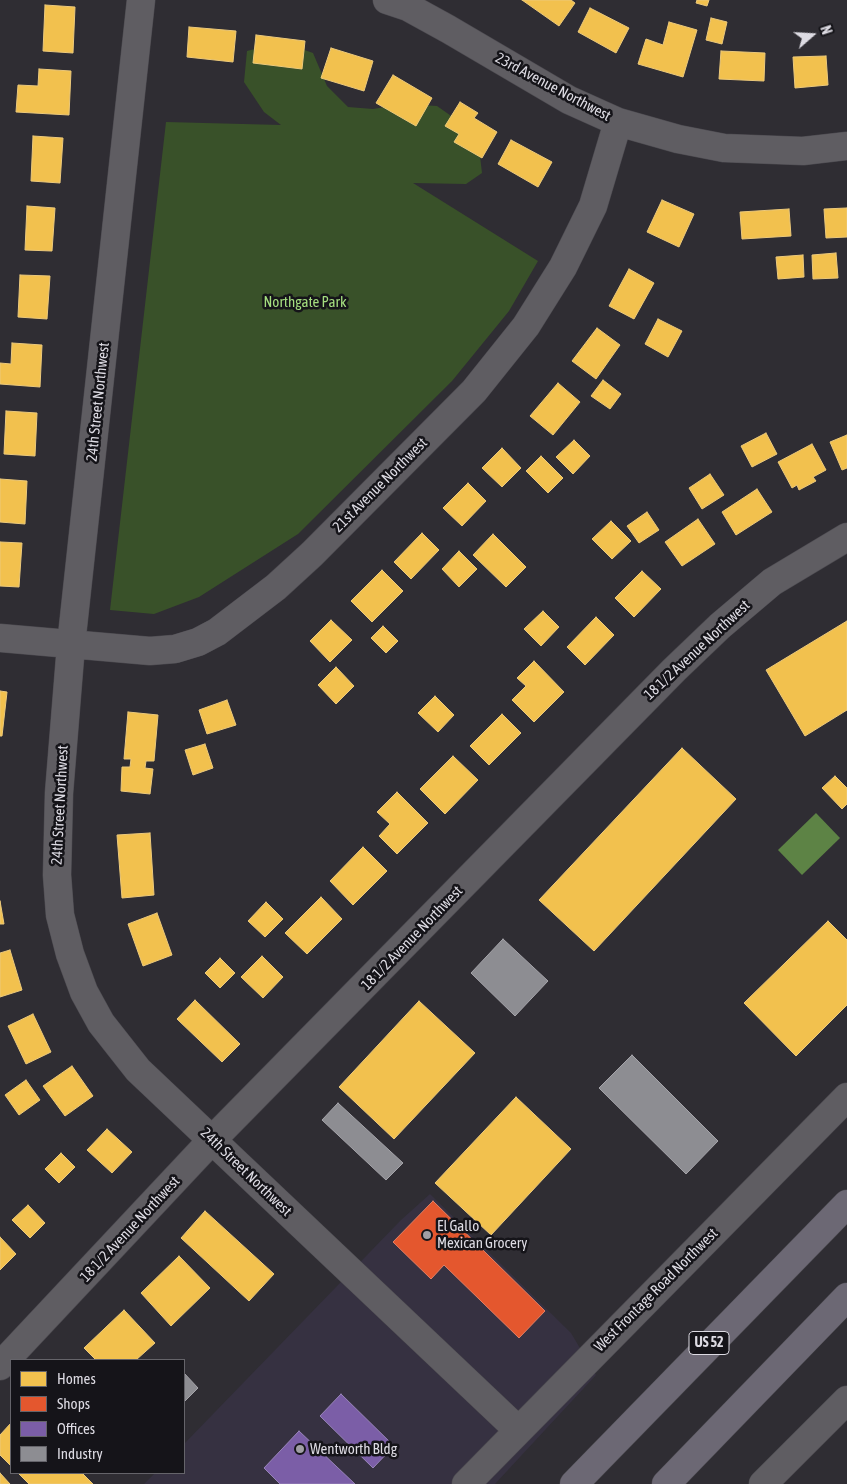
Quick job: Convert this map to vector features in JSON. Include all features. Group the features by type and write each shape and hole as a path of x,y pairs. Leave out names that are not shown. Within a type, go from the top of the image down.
{"highway":[{"name":"US 52","path":"574,1484 847,1204"},
{"path":"666,1484 847,1297"}],"street":[{"name":"24th Street Northwest","path":"141,0 71,645 59,793 57,875 60,915 70,954 84,992 112,1038 138,1070 518,1430"},
{"name":"23rd Avenue Northwest","path":"388,0 408,7 448,28 569,100 618,122 678,140 724,148 802,151 847,146"},
{"name":"21st Avenue Northwest","path":"0,638 150,651 175,649 198,642 245,613 312,554 474,391 526,326 563,267 593,206 618,122"},
{"name":"18 1/2 Avenue Northwest","path":"0,1366 212,1140 706,638 772,582 847,537"},
{"name":"West Frontage Road Northwest","path":"466,1484 847,1097"},
{"path":"763,1484 847,1400"}],"shaded area":[{"path":"816,813 840,838 802,875 778,850"},
{"path":"430,1194 571,1333 596,1375 495,1484 144,1484 154,1474 185,1474 185,1443 401,1220"}],"green space":[{"name":"Northgate Park","path":"282,42 313,53 327,86 348,107 373,109 403,104 437,106 467,127 480,156 482,173 466,184 413,183 538,261 509,311 452,381 298,534 199,597 154,614 110,610 166,122 281,125 264,112 244,82 247,51"}],"building: Homes":[{"path":"522,0 571,0 575,3 559,26"},
{"path":"697,0 709,0 707,6 696,3"},
{"path":"45,5 75,7 73,53 43,51"},
{"path":"590,8 629,28 616,53 578,32"},
{"path":"711,18 727,22 722,44 706,40"},
{"path":"669,22 697,30 683,77 638,64 646,39 663,45"},
{"path":"189,27 236,31 233,62 187,57"},
{"path":"256,35 305,41 302,69 253,63"},
{"path":"331,48 373,61 364,91 321,78"},
{"path":"721,51 765,53 764,81 719,79"},
{"path":"826,56 828,85 795,88 793,57"},
{"path":"39,69 71,71 69,115 16,112 18,85 38,86"},
{"path":"393,75 432,98 416,126 376,103"},
{"path":"460,102 478,113 474,118 497,132 482,158 454,142 459,134 445,126"},
{"path":"33,136 63,138 60,183 31,181"},
{"path":"511,140 552,162 538,187 498,164"},
{"path":"662,200 694,214 679,247 647,232"},
{"path":"27,206 55,208 52,251 25,250"},
{"path":"847,208 847,237 826,238 824,209"},
{"path":"789,209 791,236 742,239 740,212"},
{"path":"836,253 838,278 813,279 812,255"},
{"path":"803,255 804,277 778,279 776,257"},
{"path":"629,269 654,283 634,319 609,306"},
{"path":"20,275 50,276 47,319 18,317"},
{"path":"658,319 682,331 668,357 645,344"},
{"path":"597,328 620,345 596,379 572,361"},
{"path":"12,343 42,345 40,387 0,384 0,363 11,364"},
{"path":"603,380 621,394 610,409 591,396"},
{"path":"558,383 580,402 553,435 530,416"},
{"path":"6,411 37,413 35,456 4,454"},
{"path":"766,433 777,454 752,467 741,446"},
{"path":"847,435 847,468 842,470 830,442"},
{"path":"574,440 590,456 573,474 556,457"},
{"path":"812,444 826,470 813,477 816,481 799,490 797,485 792,488 778,462"},
{"path":"502,448 521,468 502,487 482,468"},
{"path":"541,456 563,478 548,493 526,471"},
{"path":"710,474 724,495 702,509 689,488"},
{"path":"0,479 27,481 25,524 0,522"},
{"path":"468,483 486,501 462,526 443,508"},
{"path":"757,489 772,512 736,535 722,512"},
{"path":"647,512 659,530 639,543 627,526"},
{"path":"698,519 715,544 682,566 665,542"},
{"path":"611,521 631,541 612,559 592,539"},
{"path":"422,533 439,550 411,579 394,562"},
{"path":"493,534 526,567 506,587 473,555"},
{"path":"0,542 22,543 19,587 0,586"},
{"path":"459,551 477,569 459,587 442,569"},
{"path":"382,570 403,591 372,622 351,601"},
{"path":"642,571 661,589 634,617 615,598"},
{"path":"543,611 559,627 541,646 524,629"},
{"path":"596,617 614,635 585,665 567,647"},
{"path":"331,620 352,640 330,662 310,641"},
{"path":"847,621 847,710 805,736 766,670"},
{"path":"383,626 398,641 386,653 371,638"},
{"path":"534,661 564,692 534,722 512,700 526,686 517,678"},
{"path":"336,667 354,686 336,704 318,685"},
{"path":"0,691 7,692 2,736 0,736"},
{"path":"435,696 454,715 438,732 418,713"},
{"path":"227,700 236,725 207,734 199,710"},
{"path":"128,712 158,715 154,761 146,761 145,768 153,769 150,794 121,791 122,767 130,767 131,759 124,759"},
{"path":"502,714 521,733 489,765 470,746"},
{"path":"205,744 213,768 193,775 185,750"},
{"path":"682,748 736,799 594,951 539,900"},
{"path":"453,756 478,780 445,814 420,789"},
{"path":"835,776 847,788 847,804 842,809 822,788"},
{"path":"397,792 428,823 397,854 379,836 390,824 377,812"},
{"path":"150,833 154,895 122,898 117,835"},
{"path":"363,847 387,871 353,905 330,881"},
{"path":"321,897 342,919 307,954 285,933"},
{"path":"0,901 4,924 0,924"},
{"path":"266,902 283,919 265,937 248,921"},
{"path":"157,913 172,955 143,966 128,924"},
{"path":"828,921 847,940 847,1005 796,1056 744,1003"},
{"path":"10,950 22,990 0,997 0,953"},
{"path":"262,956 283,977 263,998 241,977"},
{"path":"220,958 235,973 220,988 205,973"},
{"path":"195,1000 240,1044 222,1062 177,1019"},
{"path":"419,1001 475,1053 394,1139 339,1087"},
{"path":"33,1014 51,1052 26,1064 8,1026"},
{"path":"72,1066 93,1096 65,1116 43,1086"},
{"path":"26,1080 40,1100 19,1115 5,1095"},
{"path":"516,1097 571,1149 491,1235 435,1183"},
{"path":"107,1129 132,1152 112,1173 87,1150"},
{"path":"61,1153 75,1167 59,1183 45,1169"},
{"path":"28,1205 45,1223 30,1238 12,1220"},
{"path":"205,1211 274,1274 249,1301 181,1238"},
{"path":"0,1237 16,1254 0,1270"},
{"path":"179,1256 210,1288 171,1326 141,1293"},
{"path":"124,1310 155,1343 137,1359 95,1359 84,1348"},
{"path":"10,1424 10,1465 0,1455 0,1435"},
{"path":"0,1473 10,1484 0,1484"},
{"path":"19,1474 83,1474 93,1484 29,1484"}],"building: Shops":[{"path":"433,1201 545,1311 519,1338 444,1265 431,1279 393,1242"}],"building: Offices":[{"path":"341,1394 394,1446 373,1468 320,1416"},
{"name":"Wentworth Bldg","path":"299,1431 355,1484 280,1484 264,1468"}],"building: Industry":[{"path":"503,939 548,981 515,1016 471,973"},
{"path":"632,1055 718,1141 686,1174 599,1088"},
{"path":"338,1103 403,1163 386,1180 322,1120"},
{"path":"185,1374 198,1388 185,1401"}],"place":[{"name":"El Gallo Mexican Grocery","path":"427,1235"},
{"name":"Wentworth Bldg","path":"300,1449"}]}
